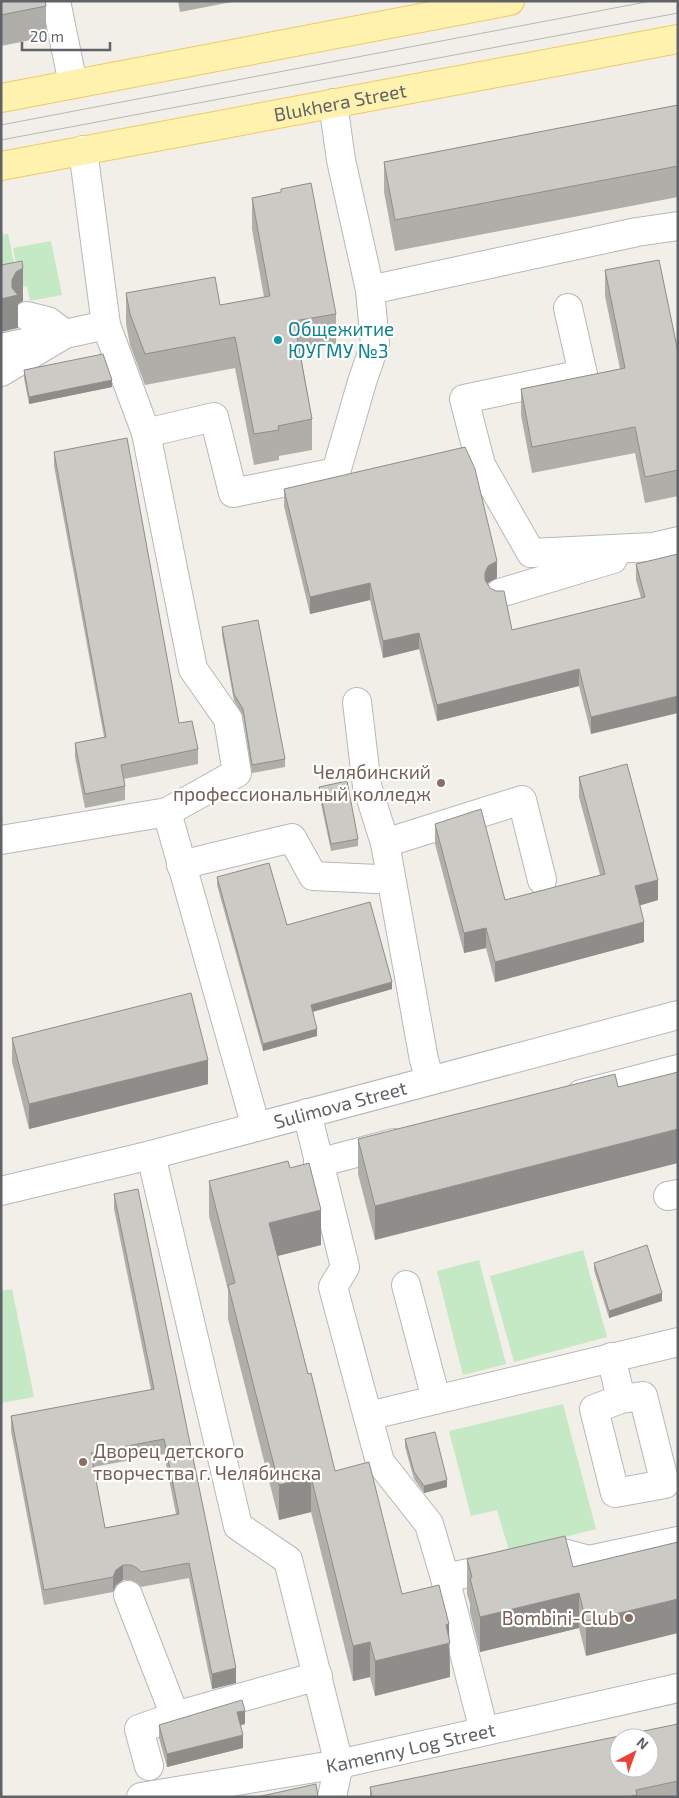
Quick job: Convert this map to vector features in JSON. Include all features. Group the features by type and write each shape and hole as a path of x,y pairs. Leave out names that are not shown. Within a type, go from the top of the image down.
{"main road":[{"path":"1,98 441,8 510,1"},
{"name":"Blukhera Street","path":"1,166 678,39"}],"street":[{"path":"56,1 73,84"},
{"path":"146,433 214,417 233,493 336,472 375,344 370,290 341,160 333,103"},
{"path":"1,840 167,812 237,773 228,719 193,669 146,433 106,325 83,150"},
{"path":"370,290 637,232 678,226"},
{"path":"568,308 583,374 464,399 481,465 531,553 665,544"},
{"path":"27,316 48,320 65,334"},
{"path":"1,348 106,325"},
{"path":"1,372 65,334"},
{"path":"500,593 665,544"},
{"path":"357,702 367,786 385,842 424,1060 430,1080"},
{"path":"385,842 522,800 542,880"},
{"path":"167,812 256,1127"},
{"path":"181,865 292,838 313,876 377,879"},
{"name":"Sulimova Street","path":"1,1191 151,1155 678,1016"},
{"path":"555,1101 678,1068"},
{"path":"307,1113 345,1267 333,1287 380,1462 429,1524 445,1578 484,1731"},
{"path":"318,1163 422,1136"},
{"path":"151,1155 238,1526 288,1560 339,1764 332,1797"},
{"path":"406,1285 436,1399"},
{"path":"368,1416 611,1356 678,1342"},
{"path":"611,1356 621,1399"},
{"path":"445,1578 563,1553 589,1560 678,1541"},
{"path":"128,1596 175,1716"},
{"path":"149,1766 139,1729 175,1716 318,1676"},
{"name":"Kamenny Log Street","path":"141,1797 339,1764 678,1688"}],"green space":[{"path":"8,234 16,272 1,275 1,235"},
{"path":"51,241 62,295 30,301 27,286 21,287 13,248"},
{"path":"583,1250 607,1337 514,1362 490,1276"},
{"path":"479,1260 506,1364 463,1375 437,1271"},
{"path":"12,1289 34,1397 1,1403 1,1291"},
{"path":"563,1404 596,1529 509,1551 497,1510 471,1516 449,1431"}],"building":[{"path":"1,1 45,1 46,6 1,15"},
{"path":"678,105 678,166 395,220 384,162"},
{"path":"311,183 336,314 294,321 312,419 278,426 279,430 254,434 235,337 145,354 130,314 126,293 215,277 220,305 270,296 252,198 281,192 281,189"},
{"path":"659,260 678,352 678,470 645,477 635,427 532,447 521,389 625,368 605,270"},
{"path":"22,261 23,268 16,272 12,280 12,288 18,295 1,299 1,265"},
{"path":"103,354 112,380 29,397 24,370"},
{"path":"127,438 179,723 192,721 198,749 121,765 125,786 85,794 75,743 106,737 54,452"},
{"path":"465,447 475,469 497,561 488,566 485,580 490,588 496,591 504,591 512,630 645,597 636,564 678,554 678,696 591,717 579,669 437,705 419,633 383,641 370,583 310,597 284,489"},
{"path":"258,620 285,759 252,765 243,709 234,694 222,627"},
{"path":"627,764 658,880 635,886 644,922 495,962 486,928 464,933 435,824 481,809 505,900 605,874 579,777"},
{"path":"347,781 358,839 331,844 319,787"},
{"path":"269,863 287,925 370,902 392,982 311,1005 317,1029 263,1044 217,877"},
{"path":"191,993 208,1060 29,1104 12,1038"},
{"path":"678,1072 678,1129 375,1206 358,1139 615,1074 618,1087"},
{"path":"288,1161 290,1168 309,1163 321,1210 269,1223 308,1374 311,1373 335,1471 369,1462 402,1594 439,1585 449,1624 446,1625 450,1643 375,1661 370,1642 353,1646 311,1477 279,1485 228,1285 235,1283 209,1181"},
{"path":"138,1189 236,1668 212,1674 189,1563 141,1572 131,1565 123,1565 116,1570 113,1577 44,1590 11,1416 154,1389 114,1194","holes":["164,1439 179,1514 105,1528 91,1453"]},
{"path":"647,1245 662,1293 609,1311 594,1263"},
{"path":"435,1432 447,1480 424,1486 414,1472 405,1439"},
{"path":"565,1536 573,1567 678,1542 678,1599 586,1621 579,1593 480,1617 467,1559"},
{"path":"242,1700 245,1711 237,1712 243,1735 167,1754 159,1725"},
{"path":"678,1724 678,1781 636,1790 637,1795 627,1797 372,1797 370,1787 609,1738 609,1778 659,1778 658,1728"},
{"path":"316,1784 318,1797 257,1797"}],"tram line":[{"path":"1,125 651,1"},
{"path":"1,140 678,13"}],"place":[{"name":"Общежитие ЮУГМУ №3","path":"278,340"},
{"name":"Челябинский профессиональный колледж","path":"441,783"},
{"name":"Дворец детского творчества г. Челябинска","path":"83,1462"},
{"name":"Bombini-Club","path":"629,1618"}]}
